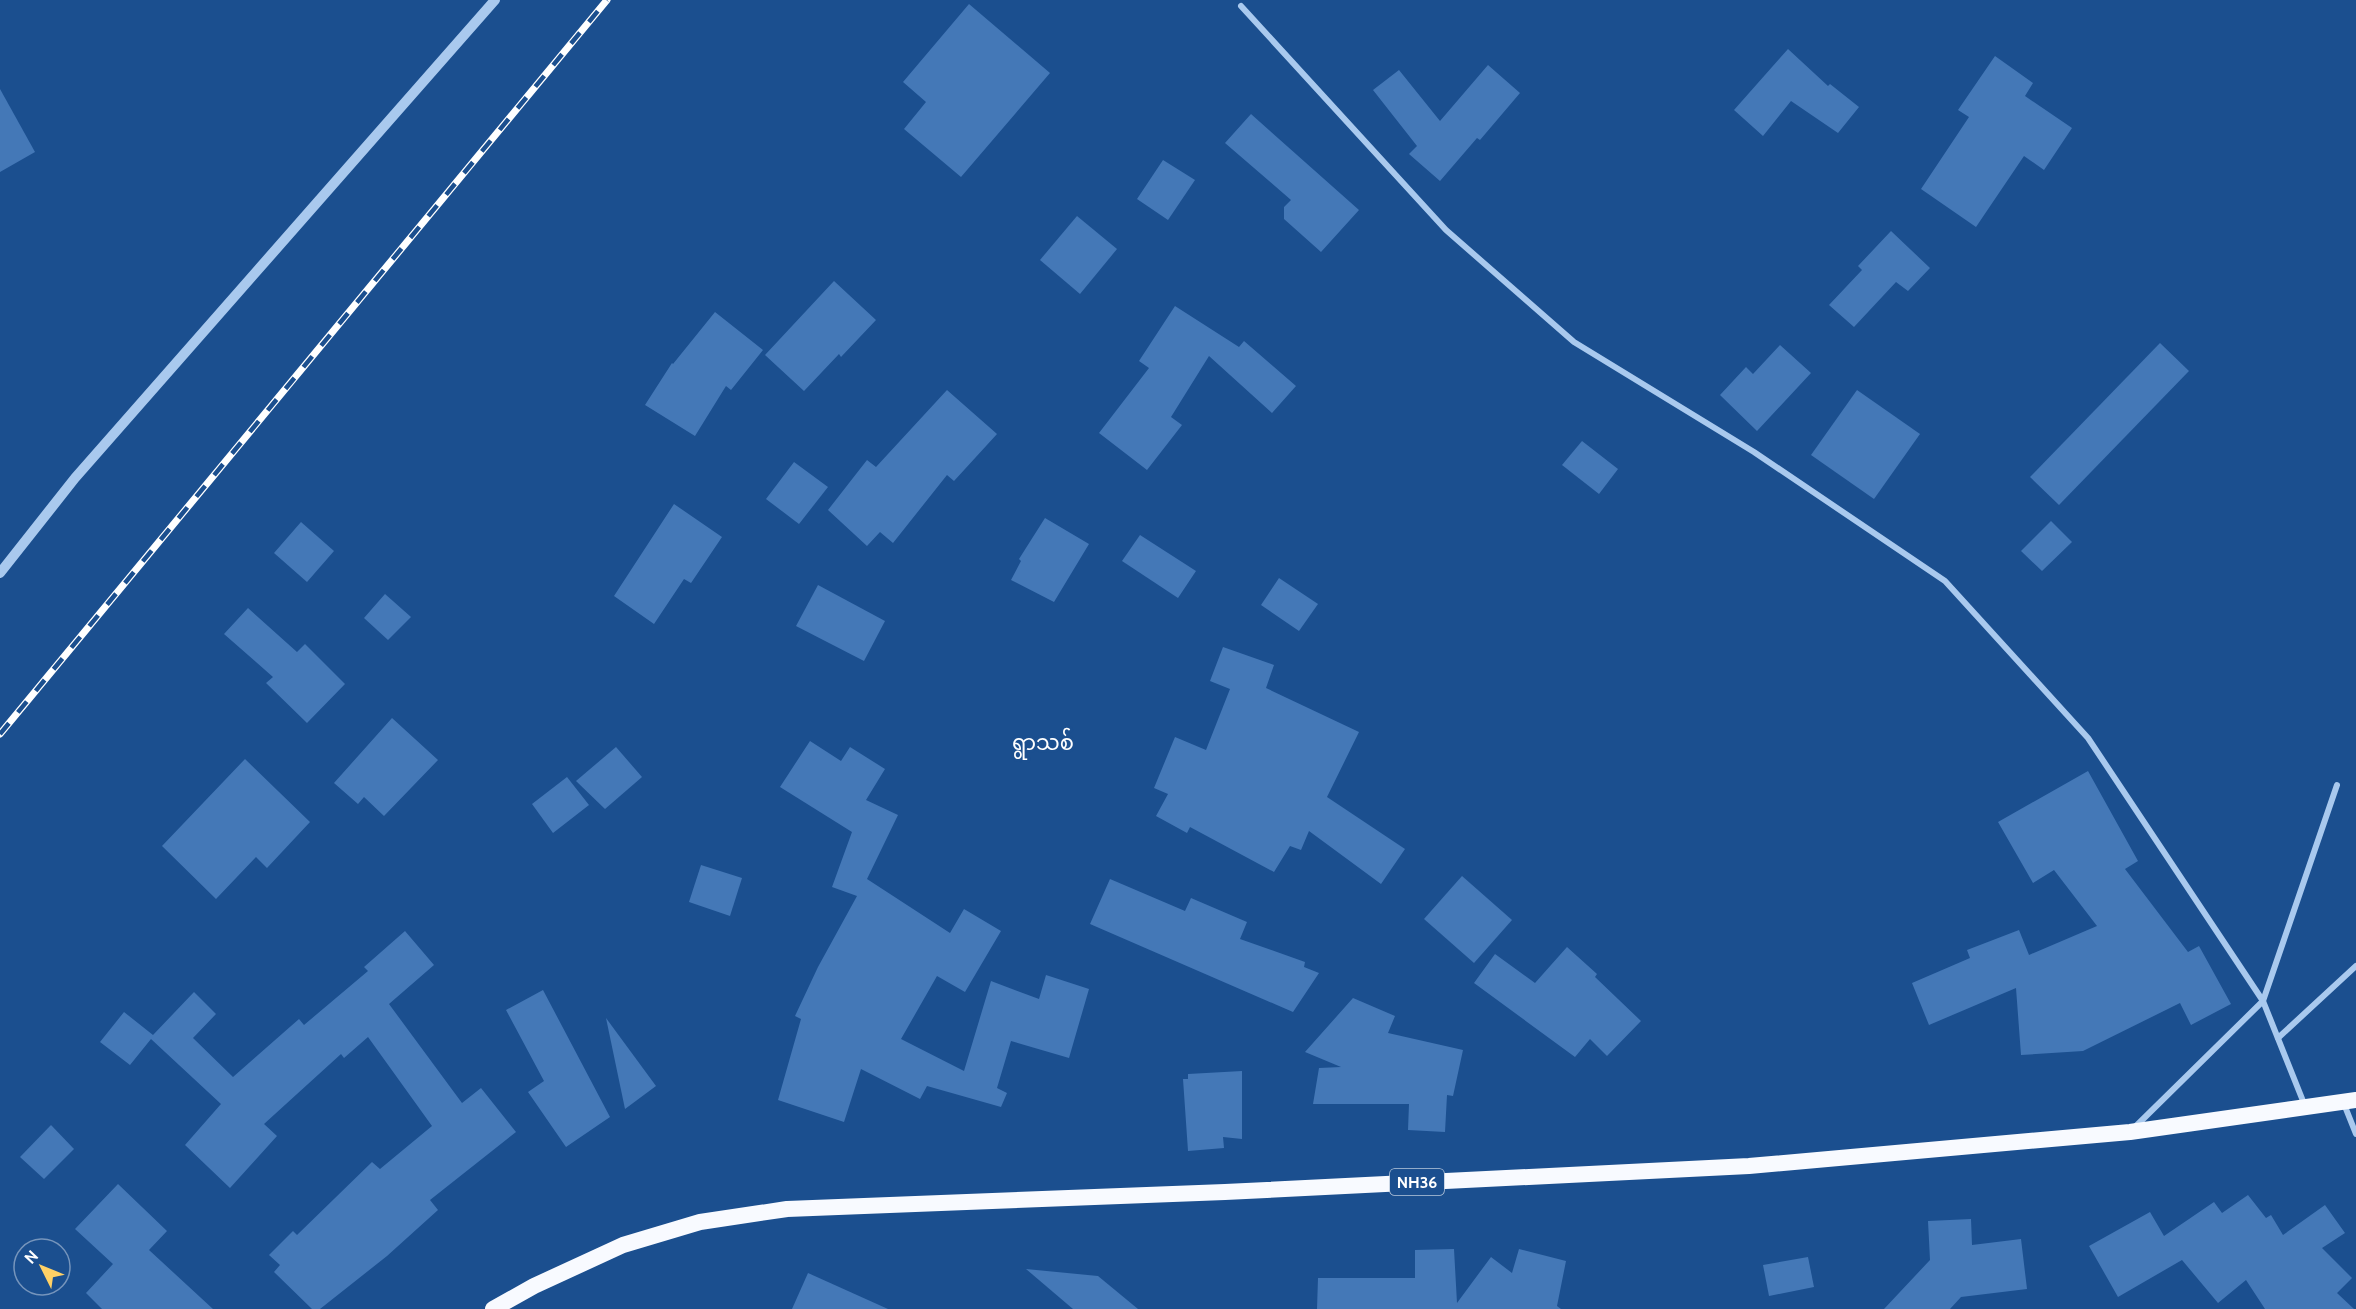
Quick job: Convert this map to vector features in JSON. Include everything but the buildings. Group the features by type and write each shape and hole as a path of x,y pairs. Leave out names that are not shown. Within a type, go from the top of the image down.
{"highway":[{"name":"NH36","path":"493,1309 534,1286 623,1245 700,1222 787,1209 1225,1192 1749,1166 2130,1132 2350,1102"}],"street":[{"path":"0,573 75,478 495,0"},
{"path":"1241,6 1446,230 1574,342 1754,452 1945,581 2088,738 2263,1001 2306,1108"},
{"path":"2130,1132 2263,1001 2337,785"},
{"path":"2278,1038 2356,966"},
{"path":"2350,1102 2356,1134"}],"railway":[{"path":"0,734 607,0"}],"district":[{"name":"ရွာသစ်","path":"1043,742"}]}
